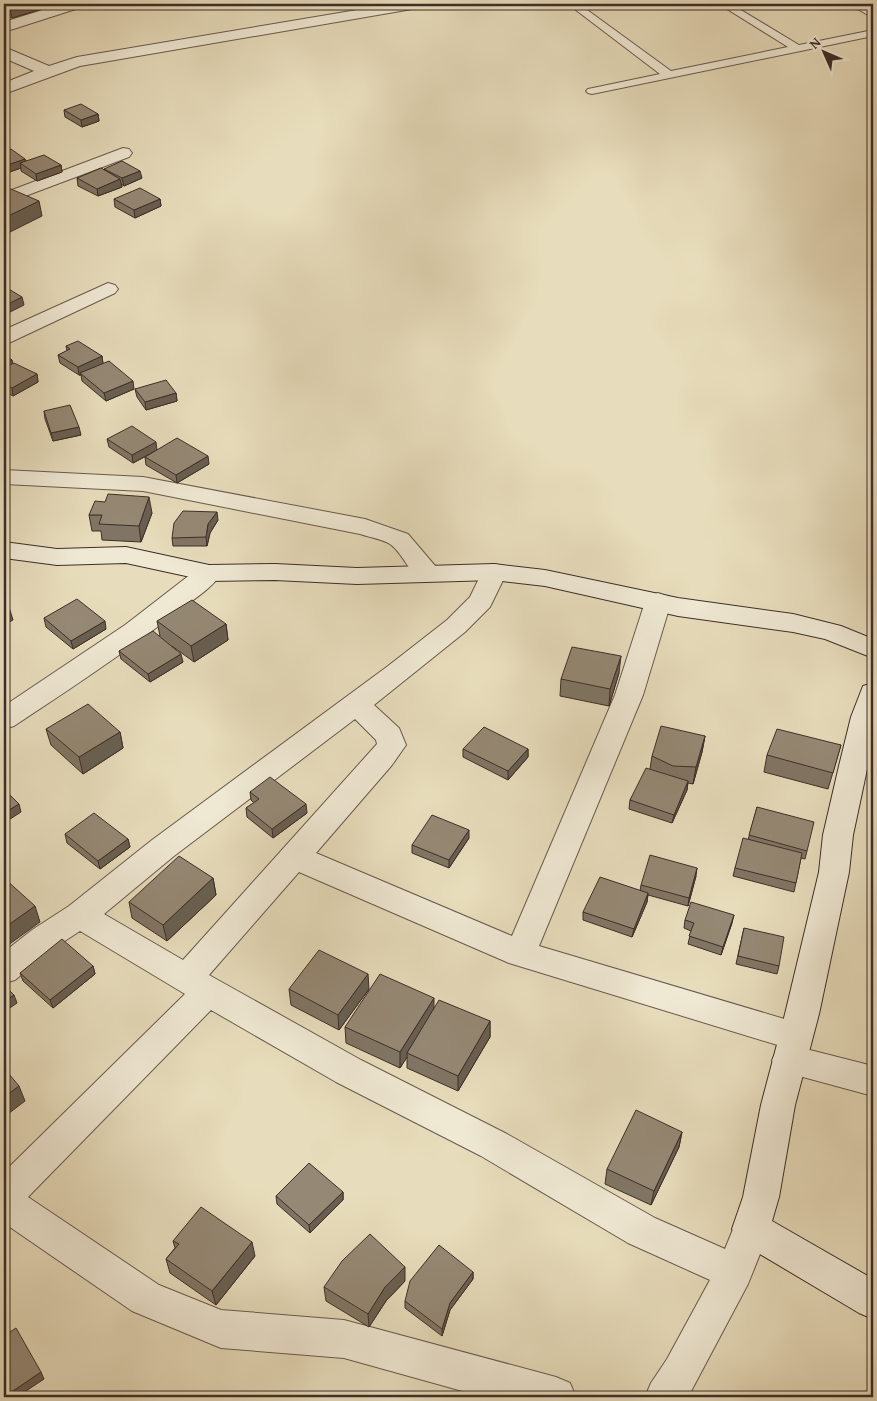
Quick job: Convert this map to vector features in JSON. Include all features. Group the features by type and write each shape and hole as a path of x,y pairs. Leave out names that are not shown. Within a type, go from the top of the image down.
{"street":[{"path":"4,27 77,4"},
{"path":"4,89 48,70 107,56 418,4"},
{"path":"4,52 48,70"},
{"path":"4,199 123,153"},
{"path":"4,338 108,289"},
{"path":"4,477 143,484 365,527 404,543 429,574"},
{"path":"4,550 57,556 126,555 209,573 275,572 357,576 494,572 545,578 678,607 749,616 824,630 858,641 873,649"},
{"path":"4,970 43,939 80,915 114,886 237,791 356,704 456,626 481,601 494,572"},
{"path":"4,720 156,617 209,573"},
{"path":"520,954 629,695 658,602"},
{"path":"665,1397 681,1373 735,1271 761,1197 778,1105 834,872 838,835 853,766 873,693"},
{"path":"4,1197 197,986 295,857 392,745 389,735 356,704"},
{"path":"295,857 520,954 793,1048 873,1081"},
{"path":"80,915 197,986 328,1060 492,1144 645,1231 710,1262 735,1271"},
{"path":"4,1202 146,1298 221,1329 344,1339 556,1397"},
{"path":"750,1228 873,1300"}],"lane":[{"path":"573,4 667,74"},
{"path":"724,4 796,48"},
{"path":"854,4 873,15"},
{"path":"592,91 873,33"}],"building":[{"path":"81,104 98,114 81,120 64,110"},
{"path":"11,149 25,159 4,166 4,152"},
{"path":"44,155 61,165 36,174 20,163"},
{"path":"122,161 140,171 122,178 104,169"},
{"path":"101,168 120,179 97,189 77,178"},
{"path":"140,188 160,199 134,210 114,199"},
{"path":"11,189 39,201 4,218 4,193"},
{"path":"7,288 22,297 4,306 4,289"},
{"path":"78,341 102,356 78,367 58,355 70,349 66,346"},
{"path":"4,355 12,360 4,364"},
{"path":"109,361 133,381 104,393 80,373"},
{"path":"14,363 37,374 12,388 4,384 4,376 7,374 4,372 4,368"},
{"path":"166,380 176,393 145,402 135,389"},
{"path":"70,405 79,427 51,433 44,411"},
{"path":"132,426 156,442 132,455 107,439"},
{"path":"177,438 208,456 176,475 145,457"},
{"path":"108,494 149,497 139,526 99,524 102,515 89,515 95,501 105,502"},
{"path":"183,511 217,512 208,524 206,537 172,538 174,523"},
{"path":"77,599 105,621 71,641 44,618"},
{"path":"192,600 226,624 191,646 157,621"},
{"path":"153,631 181,654 148,674 119,651"},
{"path":"572,647 621,656 610,689 561,679"},
{"path":"88,704 120,732 79,757 46,729"},
{"path":"661,726 705,736 696,767 673,766 652,756"},
{"path":"484,727 528,749 508,771 463,749"},
{"path":"777,729 841,745 833,773 767,755"},
{"path":"646,768 688,781 674,815 630,800"},
{"path":"270,777 306,804 272,829 246,808 259,799 250,792"},
{"path":"4,789 19,804 4,813"},
{"path":"757,807 814,822 807,851 749,835"},
{"path":"94,813 128,839 98,861 65,834"},
{"path":"432,815 469,830 449,860 412,845"},
{"path":"743,838 802,853 796,883 735,868"},
{"path":"650,855 697,868 689,898 641,885"},
{"path":"179,856 213,878 163,925 129,902"},
{"path":"600,877 648,893 634,929 583,912"},
{"path":"4,878 35,906 4,928"},
{"path":"691,902 734,915 723,947 689,936 694,923 685,920"},
{"path":"744,928 784,937 779,966 738,956"},
{"path":"62,939 93,966 50,1000 20,973"},
{"path":"319,950 368,974 338,1015 289,989"},
{"path":"380,974 434,998 400,1052 345,1027"},
{"path":"4,985 14,995 4,1002"},
{"path":"439,1000 490,1021 458,1076 407,1053"},
{"path":"4,1068 19,1086 4,1097"},
{"path":"636,1110 682,1132 654,1191 607,1169"},
{"path":"309,1163 343,1192 309,1225 276,1196"},
{"path":"201,1207 252,1242 212,1291 166,1259 179,1244 173,1241"},
{"path":"370,1234 405,1267 385,1287 368,1314 324,1287 342,1261"},
{"path":"439,1245 473,1272 450,1303 442,1329 405,1301 410,1281"},
{"path":"16,1328 41,1372 4,1397 4,1336"}]}
